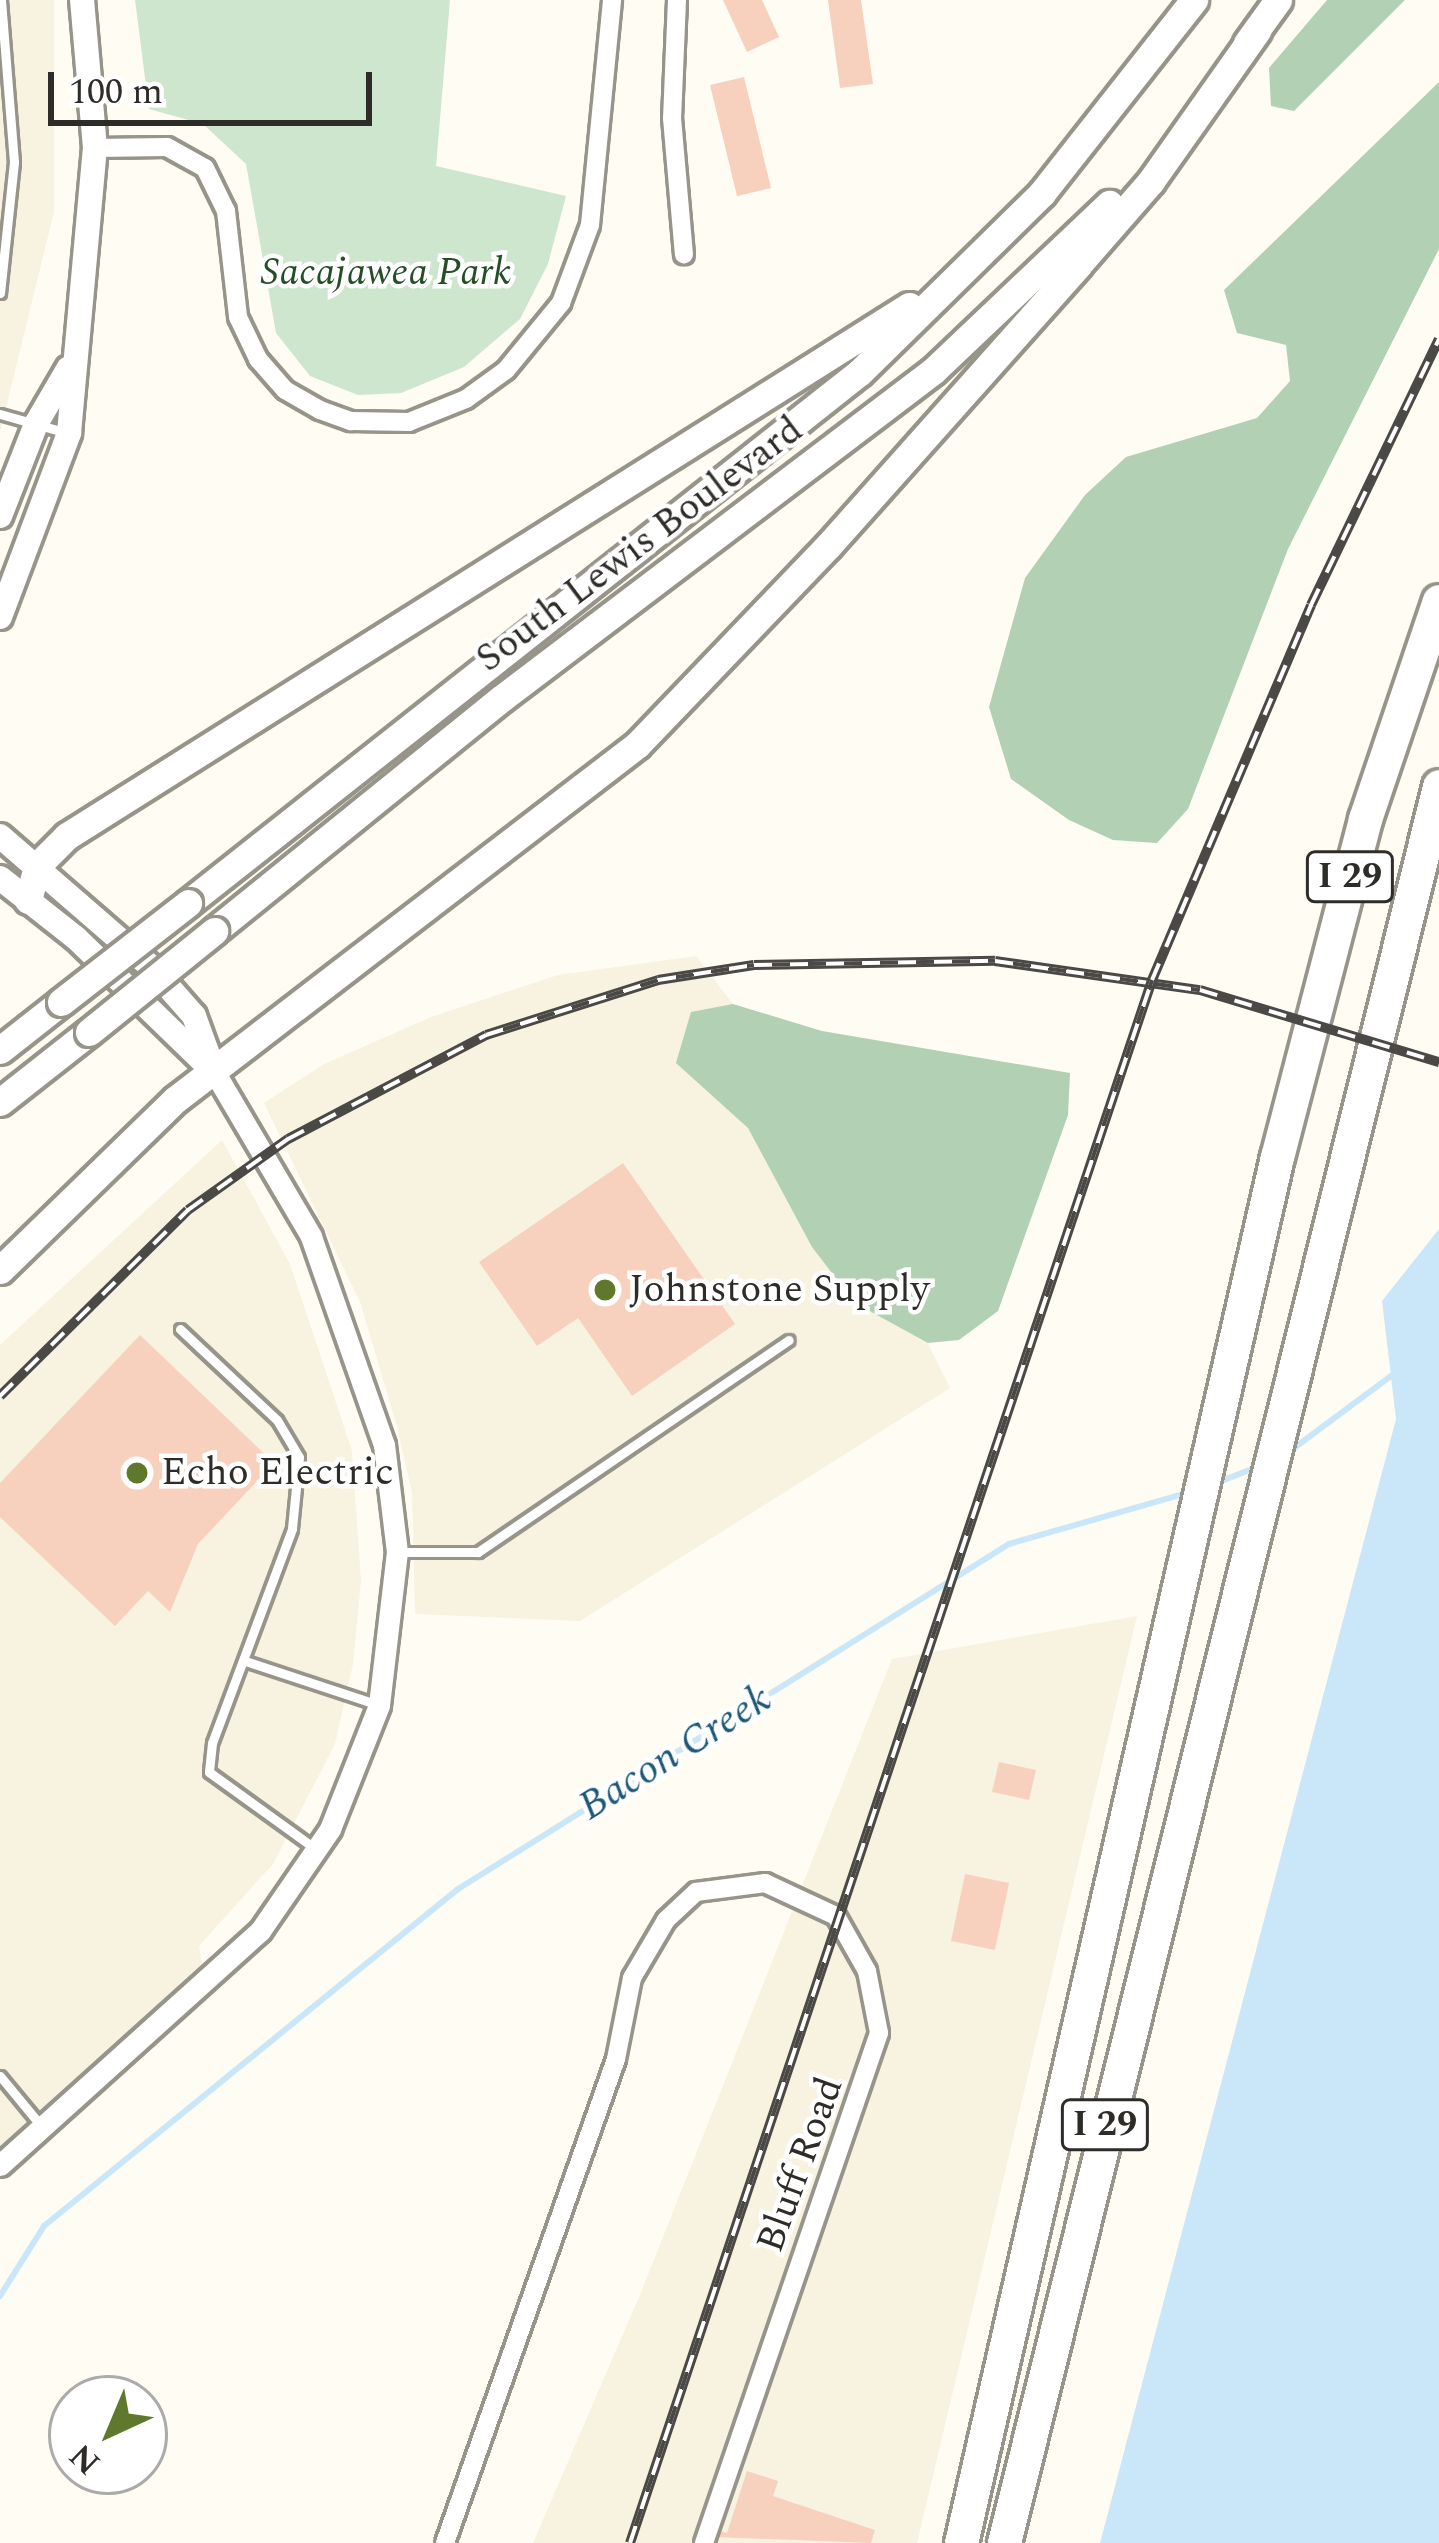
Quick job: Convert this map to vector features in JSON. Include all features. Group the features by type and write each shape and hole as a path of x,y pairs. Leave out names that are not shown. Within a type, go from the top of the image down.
{"highway":[{"name":"I 29","path":"961,2543 1276,1156 1365,819 1439,601"},
{"name":"I 29","path":"1004,2543 1346,1144 1439,786"}],"main road":[{"path":"0,617 69,433 72,362 91,257 95,148 82,0"},
{"name":"South Lewis Boulevard","path":"0,1050 860,372 991,248 1142,73 1194,0"},
{"name":"South Lewis Boulevard","path":"0,1102 502,698 933,371 1101,213 1257,31 1278,0"},
{"path":"0,1270 120,1148 637,745 828,547 1078,265 1150,181 1257,31"},
{"path":"28,900 37,866 67,836 842,353 991,248"},
{"path":"0,516 36,424 72,362"},
{"path":"0,836 108,923 194,1016 214,1071"},
{"path":"0,878 214,1071"}],"street":[{"path":"95,148 167,147 205,168 226,211 238,316 258,359 320,410 351,421 409,422 466,399 506,370 562,303 590,225 612,0"},
{"path":"677,0 673,118 684,254"},
{"path":"0,2165 260,1931 317,1850 379,1705 397,1552 384,1445 336,1293 311,1236 214,1071"},
{"name":"Bluff Road","path":"445,2543 616,2059 632,1978 666,1919 696,1892 733,1884 794,1891 836,1916 867,1971 879,2033 704,2543"}],"lane":[{"path":"0,293 5,209 1,0"},
{"path":"0,414 69,433"},
{"path":"179,1329 277,1420 299,1457 292,1529 248,1662 212,1743 209,1772 317,1850"},
{"path":"397,1552 478,1552 789,1340"},
{"path":"248,1662 379,1705"},
{"path":"0,2076 42,2128"}],"shaded area":[{"path":"0,0 54,0 54,212 0,432"},
{"path":"696,956 808,1101 950,1388 580,1621 415,1614 412,1493 396,1423 360,1302 264,1103 324,1064 431,1017 558,975"},
{"path":"222,1140 290,1264 352,1451 361,1581 353,1664 335,1744 273,1864 199,1946 204,1975 0,2150 0,1345"},
{"path":"1137,1616 917,2543 533,2543 642,2290 892,1659"}],"green space":[{"name":"Sacajawea Park","path":"135,0 450,0 436,166 566,196 548,264 520,319 464,367 401,393 358,395 310,376 276,333 246,164 203,124 149,109"},
{"path":"1327,0 1405,0 1294,111 1271,106 1269,68"},
{"path":"1439,82 1439,249 1288,549 1188,809 1157,843 1113,840 1069,820 1011,779 989,707 1025,578 1085,495 1126,457 1257,418 1290,381 1286,345 1237,333 1224,290"},
{"path":"733,1004 822,1031 1070,1073 1068,1115 998,1311 959,1340 928,1343 855,1303 812,1247 748,1128 676,1063 691,1012"}],"water":[{"path":"1439,1229 1439,2543 1100,2543 1396,1419 1382,1301"}],"building":[{"path":"723,0 762,0 779,37 747,52"},
{"path":"828,0 861,0 873,84 840,88"},
{"path":"744,77 771,188 737,196 710,85"},
{"name":"Johnstone Supply","path":"623,1163 735,1324 632,1396 578,1318 537,1346 479,1262"},
{"name":"Echo Electric","path":"140,1335 274,1463 198,1544 170,1612 148,1591 115,1626 0,1517 0,1483"},
{"path":"999,1762 1036,1770 1029,1800 992,1792"},
{"path":"965,1874 1009,1883 995,1950 951,1941"},
{"path":"747,2471 778,2481 773,2496 875,2530 871,2543 714,2537 716,2530 727,2533"}],"waterway":[{"name":"Bacon Creek","path":"1286,1454 1395,1373"},
{"name":"Bacon Creek","path":"1214,1484 1257,1467"},
{"name":"Bacon Creek","path":"0,2296 44,2226 458,1889 1009,1544 1190,1492"}],"railway":[{"path":"630,2543 1152,980 1311,605 1439,339"},
{"path":"0,1396 188,1210 288,1139 486,1035 658,980 754,965 995,961 1200,990 1439,1062"}],"place":[{"name":"Johnstone Supply","path":"605,1290"},
{"name":"Echo Electric","path":"137,1473"}]}
